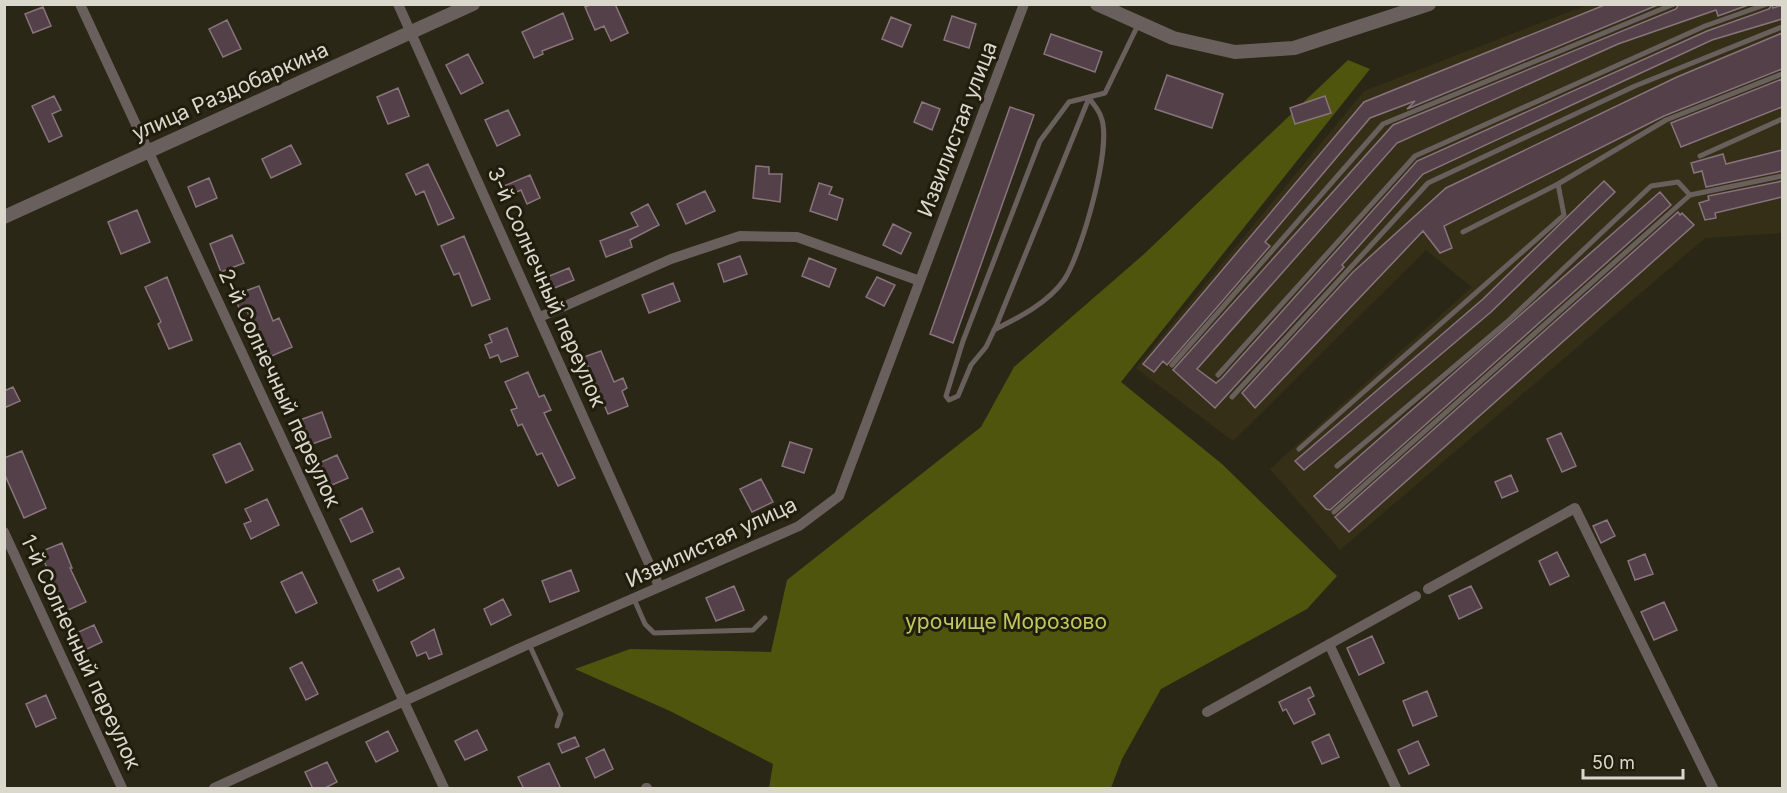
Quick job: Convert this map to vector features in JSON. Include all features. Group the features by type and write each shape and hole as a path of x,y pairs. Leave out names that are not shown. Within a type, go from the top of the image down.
{"street":[{"name":"2-й Солнечный переулок","path":"80,4 146,153 444,789"},
{"name":"3-й Солнечный переулок","path":"398,4 659,586"},
{"name":"улица Раздобаркина","path":"4,217 473,4"},
{"name":"Извилистая улица","path":"214,789 659,586 799,526 839,496 1024,4"},
{"path":"1097,4 1173,38 1235,52 1294,48 1429,4"},
{"path":"540,317 671,259 740,236 797,237 920,281"},
{"path":"1428,589 1575,508 1713,789"},
{"name":"1-й Солнечный переулок","path":"4,532 122,789"},
{"path":"1207,712 1416,596"},
{"path":"1329,644 1396,789"}],"lane":[{"path":"1172,364 1383,124 1674,4"},
{"path":"1218,375 1415,156 1705,26 1767,4"},
{"path":"1089,98 994,330 986,347 971,365 958,396 949,400 946,396 963,341 1040,141 1070,102 1105,93 1139,22"},
{"path":"1232,397 1428,183 1635,86 1782,27"},
{"path":"1463,232 1558,184 1666,120 1782,74"},
{"path":"994,330 1043,300 1064,280 1079,248 1101,169 1102,118 1089,98"},
{"path":"1700,156 1782,119"},
{"path":"1334,512 1690,195 1782,176"},
{"path":"1337,466 1507,322 1652,186 1678,182 1690,195"},
{"path":"1299,449 1564,215 1558,184"},
{"path":"634,599 645,624 654,633 753,630 765,618"},
{"path":"529,645 561,714 556,726"}],"shaded area":[{"path":"1587,5 1782,5 1782,233 1705,238 1340,550 1270,469 1472,287 1426,250 1233,441 1136,368 1364,91"}],"green space":[{"name":"урочище Морозово","path":"1348,60 1370,69 1121,382 1222,464 1337,576 1307,609 1161,689 1122,759 1111,788 769,788 773,764 670,711 575,669 630,649 771,652 787,580 981,427 1014,367 1143,255"}],"building":[{"path":"592,4 615,4 628,33 611,41 604,26 595,30 585,7"},
{"path":"1607,4 1660,4 1407,109 1415,101 1370,118 1265,242 1270,246 1167,365 1163,361 1154,372 1143,364 1364,102"},
{"path":"1679,4 1751,4 1718,16 1716,10 1618,44 1397,143 1197,369 1216,383 1222,378 1417,161 1707,31 1769,9 1772,4 1773,8 1782,5 1782,19 1712,40 1423,174 1342,265 1344,267 1215,408 1173,370 1393,125 1676,9"},
{"path":"43,7 51,26 33,33 25,14"},
{"path":"563,13 573,39 542,51 543,54 534,58 522,32"},
{"path":"952,16 976,24 969,48 944,40"},
{"path":"891,17 911,25 902,47 882,39"},
{"path":"227,20 241,49 223,57 209,29"},
{"path":"1782,33 1782,69 1664,116 1444,226 1452,248 1440,253 1423,231 1255,408 1242,393 1353,272 1446,188 1677,77"},
{"path":"1051,34 1102,52 1095,72 1044,54"},
{"path":"468,54 483,83 461,94 446,65"},
{"path":"1167,75 1223,94 1212,128 1155,109"},
{"path":"1782,79 1782,107 1681,147 1671,123"},
{"path":"398,88 409,116 388,124 377,97"},
{"path":"54,96 61,110 52,114 62,136 49,142 32,106"},
{"path":"1325,96 1331,113 1295,124 1290,108"},
{"path":"922,102 940,109 932,130 914,122"},
{"path":"1010,107 1034,115 953,343 930,334"},
{"path":"508,110 520,135 497,146 485,120"},
{"path":"291,145 301,164 271,178 262,159"},
{"path":"1782,150 1782,171 1706,187 1702,171 1694,173 1691,163 1723,154 1726,164"},
{"path":"428,164 454,218 438,225 424,191 416,195 406,174"},
{"path":"756,166 769,167 769,174 782,174 780,202 753,198"},
{"path":"530,175 540,198 527,204 521,190 508,196 504,186"},
{"path":"209,178 217,198 196,207 188,187"},
{"path":"1604,181 1615,192 1491,312 1304,470 1295,461 1483,299"},
{"path":"1782,181 1782,197 1715,213 1716,218 1705,220 1699,203 1709,200 1708,196"},
{"path":"819,183 832,187 829,194 843,199 837,220 810,211"},
{"path":"705,191 715,211 686,224 677,204"},
{"path":"1660,192 1671,205 1330,510 1326,509 1314,496"},
{"path":"648,204 659,225 630,240 632,247 606,257 600,241 638,226 631,213"},
{"path":"137,210 150,242 121,254 108,222"},
{"path":"1678,212 1694,225 1349,532 1335,517"},
{"path":"893,224 911,233 901,254 883,245"},
{"path":"232,235 244,263 221,272 210,244"},
{"path":"464,236 490,299 472,306 459,273 454,275 441,246"},
{"path":"740,256 747,274 724,282 718,264"},
{"path":"809,258 836,269 829,287 802,276"},
{"path":"569,268 574,280 552,289 547,277"},
{"path":"167,277 192,340 169,349 158,324 161,322 145,287"},
{"path":"877,277 895,285 884,306 866,297"},
{"path":"673,283 680,301 649,313 642,295"},
{"path":"259,286 273,321 279,318 292,347 267,358 247,311 241,313 234,295"},
{"path":"507,328 518,356 501,362 498,355 490,358 485,345 492,342 489,335"},
{"path":"601,351 614,382 623,378 627,388 622,391 628,406 608,414 584,357"},
{"path":"528,372 539,397 544,395 551,410 544,413 575,478 558,486 542,453 537,455 522,424 518,426 511,410 517,408 505,382"},
{"path":"13,387 20,401 4,408 4,391"},
{"path":"322,412 331,437 307,446 297,421"},
{"path":"1561,433 1576,466 1562,472 1547,439"},
{"path":"790,442 812,449 804,473 782,466"},
{"path":"240,443 253,470 226,483 213,455"},
{"path":"22,451 46,508 24,518 4,473 4,458"},
{"path":"337,455 348,478 325,488 315,465"},
{"path":"1511,475 1518,491 1502,498 1495,482"},
{"path":"761,479 773,502 752,512 740,489"},
{"path":"267,499 279,525 251,539 244,524 251,521 245,509"},
{"path":"362,508 373,532 351,542 340,519"},
{"path":"1607,520 1615,536 1601,543 1593,526"},
{"path":"62,543 72,568 70,568 86,602 66,611 40,552"},
{"path":"1557,552 1569,576 1550,585 1539,561"},
{"path":"1645,554 1653,574 1635,580 1628,561"},
{"path":"399,568 404,578 378,591 373,580"},
{"path":"571,570 579,591 550,602 542,581"},
{"path":"302,572 317,603 296,613 281,582"},
{"path":"734,586 744,610 716,621 706,598"},
{"path":"1471,586 1482,608 1459,619 1449,596"},
{"path":"503,599 511,615 491,625 484,609"},
{"path":"1664,602 1677,630 1654,640 1641,612"},
{"path":"94,625 102,642 83,651 74,634"},
{"path":"434,629 442,654 429,659 426,652 417,656 411,642"},
{"path":"1372,636 1384,663 1359,675 1347,648"},
{"path":"302,662 318,694 306,700 290,668"},
{"path":"1310,687 1314,696 1308,699 1315,714 1294,724 1286,709 1283,711 1279,702"},
{"path":"1427,691 1437,716 1413,726 1403,701"},
{"path":"46,695 56,718 36,727 26,704"},
{"path":"477,730 487,750 465,760 455,741"},
{"path":"388,731 398,751 376,762 366,742"},
{"path":"1329,734 1339,757 1322,764 1312,742"},
{"path":"575,737 579,746 562,753 558,744"},
{"path":"1418,741 1429,765 1409,774 1398,750"},
{"path":"604,749 613,769 595,778 586,758"},
{"path":"327,762 337,782 323,789 313,789 305,772"},
{"path":"549,763 561,789 524,789 518,777"}]}
